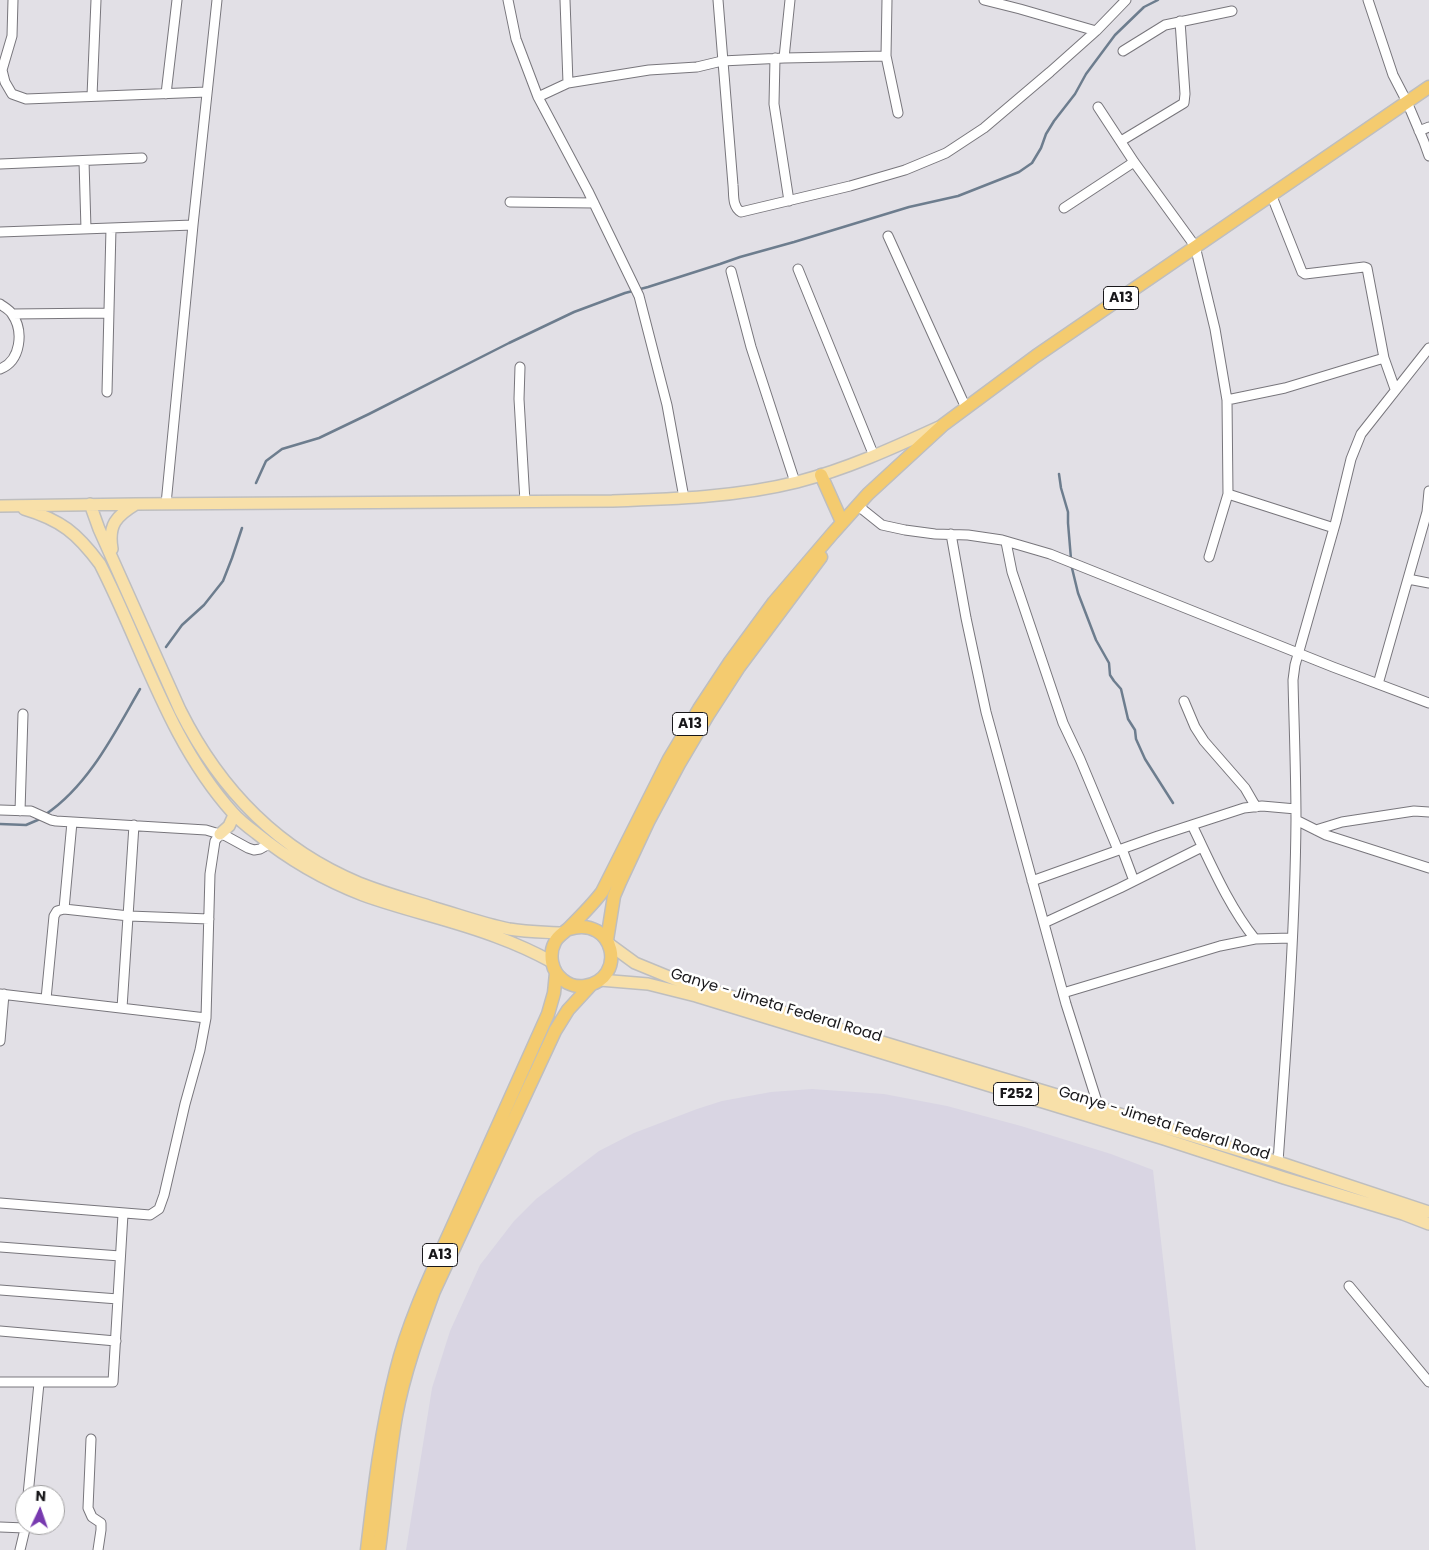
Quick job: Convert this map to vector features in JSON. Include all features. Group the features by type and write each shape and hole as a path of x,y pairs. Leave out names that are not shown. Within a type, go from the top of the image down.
{"highway":[{"name":"A13","path":"367,1550 378,1458 396,1370 409,1330 429,1280 548,1014 554,993 554,968 551,952 555,941 602,892 669,759 724,670 774,602 857,505 943,425 1036,356 1429,87"},
{"path":"821,475 842,522"},
{"name":"A13","path":"379,1550 390,1458 406,1373 418,1333 439,1282 555,1031 568,1010 607,973 611,964 612,954 608,942 614,896 648,822 708,715 739,668 819,562 833,533"},
{"path":"565,931 577,926 594,928 608,942"},
{"path":"554,968 563,980 572,985 581,986 595,983"}],"main road":[{"path":"0,506 612,501 684,498 745,491 821,475 874,456 943,425"},
{"path":"90,504 99,529 190,730 219,775 262,822 300,851 321,864 378,890 498,926 519,930 565,931"},
{"path":"114,561 111,545 112,529 118,516 136,504"},
{"path":"13,506 47,516 60,523 71,531 100,564 182,739 202,773 234,815 269,844 314,872 340,885 398,907 516,944 554,968"},
{"path":"220,834 229,826 234,815"},
{"name":"Ganye - Jimeta Federal Road","path":"608,942 635,963 674,980 1278,1162 1429,1212"},
{"name":"Ganye - Jimeta Federal Road","path":"595,983 648,984 696,996 1164,1139 1403,1214 1429,1224"}],"street":[{"path":"13,0 12,36 2,70 5,82 12,94 26,99 207,92"},
{"path":"92,96 96,0"},
{"path":"166,94 177,0"},
{"path":"166,504 217,0"},
{"path":"508,0 516,39 538,97 594,203 639,296 667,405 684,498"},
{"path":"565,0 568,83"},
{"path":"718,0 735,205 737,210 741,212 906,170 946,153 984,128 1050,72 1096,31 1126,0"},
{"path":"788,201 774,104 790,0"},
{"path":"887,0 886,56 898,114"},
{"path":"984,0 1096,31"},
{"path":"1368,0 1393,75 1408,102 1429,156"},
{"path":"1123,52 1165,24 1232,11"},
{"path":"1121,141 1184,103 1180,21"},
{"path":"538,97 568,83 649,70 698,67 722,61 886,56"},
{"path":"1098,107 1134,162 1195,246 1215,329 1227,400 1228,494 1209,557"},
{"path":"1419,131 1429,127"},
{"path":"0,164 142,158"},
{"path":"84,161 86,229"},
{"path":"1064,208 1134,162"},
{"path":"1271,194 1302,272 1305,274 1367,268 1384,358 1395,389"},
{"path":"510,202 594,203"},
{"path":"0,232 193,225"},
{"path":"108,392 110,228"},
{"path":"888,236 966,408"},
{"path":"798,269 874,456"},
{"path":"731,271 752,347 795,482"},
{"path":"0,304 12,314 17,325 19,343 13,360 0,369"},
{"path":"12,314 108,313"},
{"path":"1278,1162 1288,1020 1296,820 1293,680 1298,653 1334,528 1351,459 1361,434 1429,348"},
{"path":"1227,400 1285,388 1384,358"},
{"path":"520,367 519,399 525,502"},
{"path":"1378,684 1428,512 1429,491"},
{"path":"1228,494 1334,528"},
{"path":"857,505 882,525 905,530 968,535 1006,542 1050,554 1429,703"},
{"path":"950,534 986,712 1063,993 1099,1108"},
{"path":"1006,542 1012,572 1063,723 1134,881"},
{"path":"1408,579 1429,583"},
{"path":"1184,701 1195,727 1204,741 1245,788 1256,807"},
{"path":"20,811 23,714"},
{"path":"1032,881 1244,808 1277,807 1296,809"},
{"path":"0,810 36,812 47,819 56,821 206,830 226,836 254,850 269,844"},
{"path":"1316,830 1342,822 1414,811 1429,812"},
{"path":"1296,820 1326,835 1429,868"},
{"path":"64,909 72,822"},
{"path":"122,1008 134,825"},
{"path":"1192,825 1226,896 1255,939"},
{"path":"0,1204 150,1215 159,1209 200,1050 206,1018 210,874 215,840 220,834"},
{"path":"1044,923 1202,847"},
{"path":"46,999 54,916 57,911 64,909 129,916 209,919"},
{"path":"1063,993 1220,946 1255,939 1291,938"},
{"path":"0,1041 2,994 206,1018"},
{"path":"0,1382 113,1382 123,1214"},
{"path":"0,1247 120,1256"},
{"path":"1349,1286 1429,1382"},
{"path":"0,1290 118,1299"},
{"path":"0,1331 116,1341"},
{"path":"29,1485 39,1383"},
{"path":"90,1439 88,1508 92,1518 101,1524 98,1550"},
{"path":"0,1528 15,1527"},
{"path":"20,1550 23,1535"}],"shaded area":[{"path":"812,1089 884,1094 947,1106 1021,1126 1111,1154 1153,1170 1196,1550 406,1550 432,1388 450,1331 480,1265 514,1221 536,1199 599,1151 634,1133 722,1101 771,1092"}],"waterway":[{"path":"256,483 266,461 282,449 319,438 574,312 625,293 740,257 909,207 958,196 1019,172 1032,163 1054,121 1075,94 1086,74 1115,35 1144,7 1158,0"},
{"path":"1059,474 1068,512 1071,559"},
{"path":"166,647 182,625 204,605 223,581 242,528"},
{"path":"1071,564 1078,593 1096,640 1109,663 1110,675 1121,689 1128,719 1135,730 1136,739 1145,759 1173,803"},
{"path":"46,814 61,802 88,773 111,740 140,689"},
{"path":"0,824 26,825 40,819"}]}
